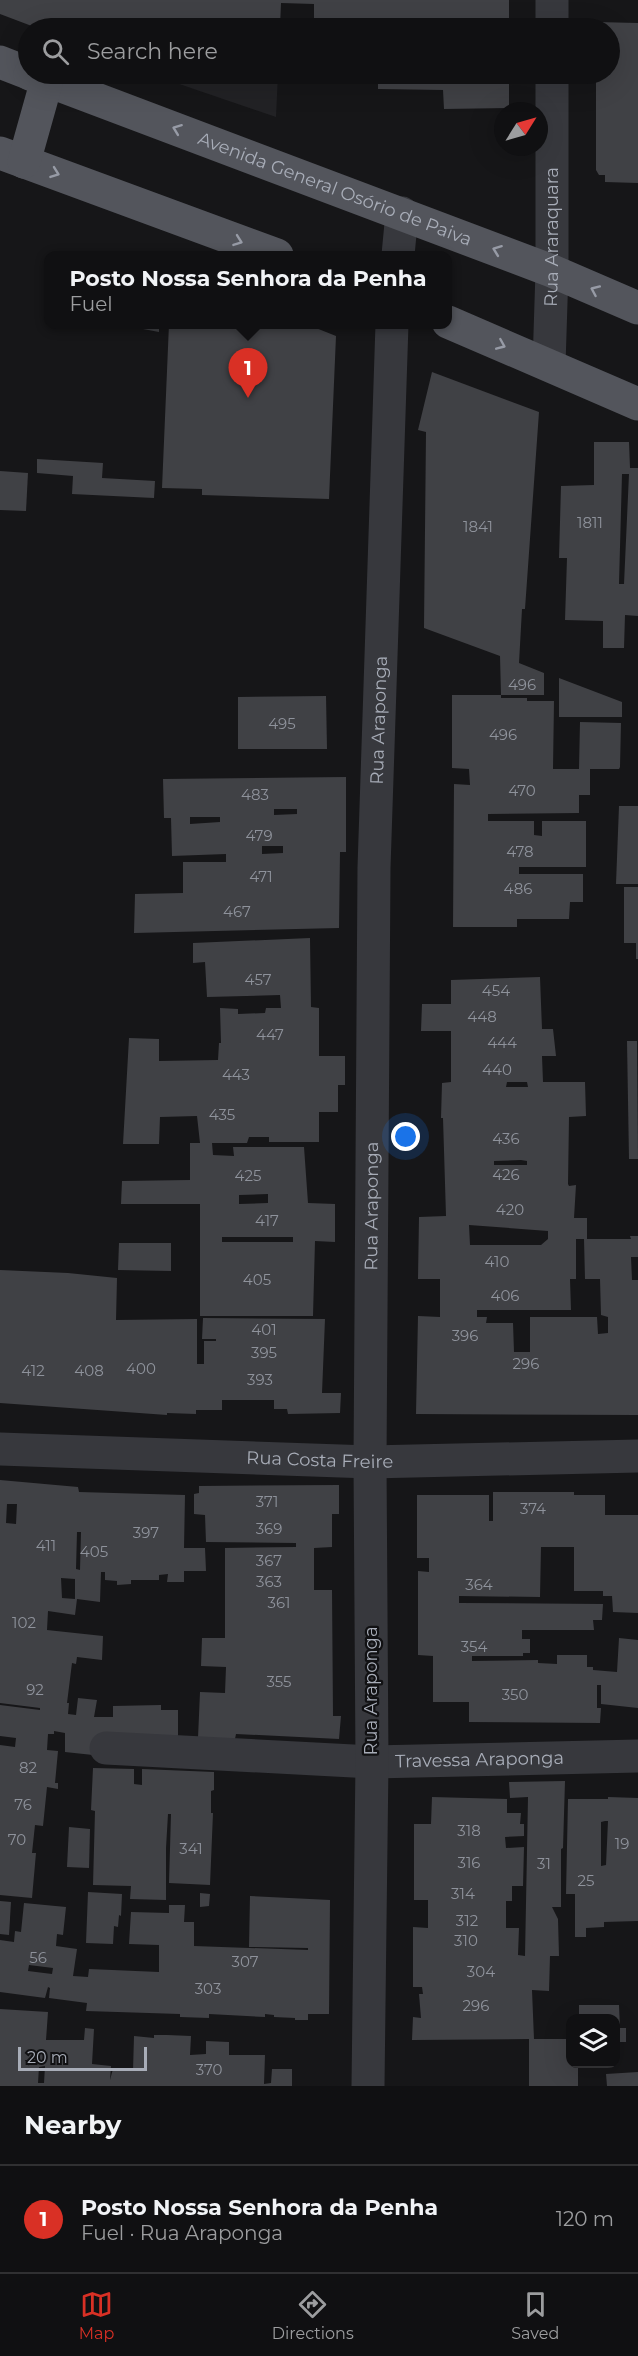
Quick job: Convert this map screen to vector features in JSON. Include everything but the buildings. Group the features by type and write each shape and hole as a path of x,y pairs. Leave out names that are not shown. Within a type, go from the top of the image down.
{"main road":[{"name":"Avenida General Osório de Paiva","path":"0,62 18,69"},
{"path":"33,84 12,158 267,251"},
{"name":"Avenida General Osório de Paiva","path":"56,84 402,213 552,271 638,308"},
{"path":"452,324 638,404"}],"street":[{"path":"552,0 552,18"},
{"name":"Rua Araraquara","path":"549,365 552,271 552,84"},
{"path":"398,251 402,213"},
{"name":"Rua Araponga","path":"368,2086 372,1762 370,1462 374,868 383,536 392,329"},
{"name":"Rua Costa Freire","path":"0,1449 370,1462 638,1456"},
{"name":"Travessa Araponga","path":"106,1748 372,1762 638,1756"}],"shaded area":[{"path":"179,84 278,84 276,117"}],"place":[{"name":"Posto Nossa Senhora da Penha","path":"248,398"}]}
